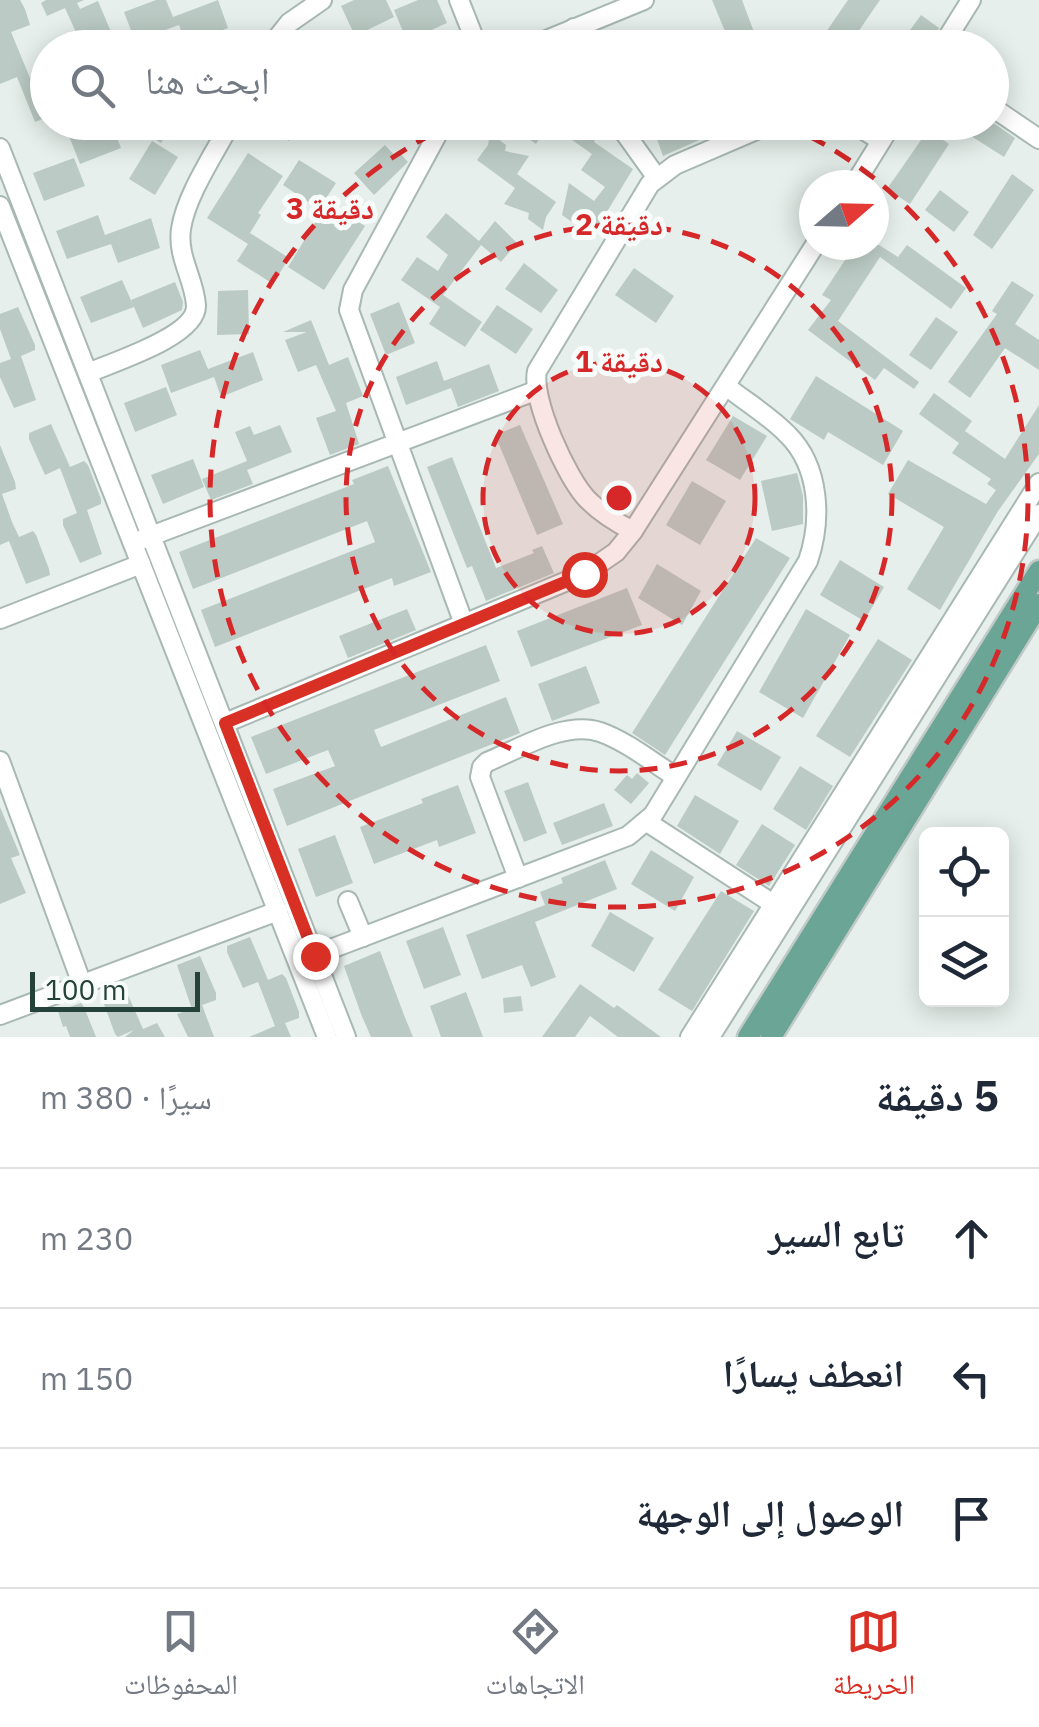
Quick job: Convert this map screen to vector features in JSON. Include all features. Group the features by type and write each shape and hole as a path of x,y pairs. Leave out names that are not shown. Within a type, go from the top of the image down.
{"main road":[{"path":"748,1037 1039,571"},
{"path":"771,1037 1039,604"}],"street":[{"path":"283,30 322,0"},
{"path":"460,0 471,30"},
{"path":"569,30 644,0"},
{"path":"952,30 971,0"},
{"path":"1009,118 1039,139"},
{"path":"88,373 176,335 190,321 196,307 180,252 183,219 222,140"},
{"path":"434,140 349,304 464,624"},
{"path":"630,140 657,178"},
{"path":"634,531 609,517 580,490 566,468 535,391 537,370 641,195 675,165 733,140"},
{"path":"863,170 881,142 878,140"},
{"path":"0,148 225,723 278,911 327,1037"},
{"path":"0,206 141,564 315,956 346,1037"},
{"path":"225,723 596,568 634,531 806,260"},
{"path":"315,956 628,836 647,822 808,561 816,526 814,487 797,447 788,435 726,386"},
{"path":"133,543 535,391"},
{"path":"710,1037 781,909 1039,483"},
{"path":"690,1037 781,909 1039,514"},
{"path":"0,618 141,564"},
{"path":"518,878 480,777 487,762 562,732 586,729 605,734 676,777"},
{"path":"0,761 82,984"},
{"path":"647,822 781,909"},
{"path":"348,901 362,937"},
{"path":"0,1015 278,911"}],"building":[{"path":"0,0 20,0 30,25 11,32 30,78 30,110 17,77 0,84"},
{"path":"84,0 77,3 80,9 98,1 110,30 75,30 65,8 47,16 41,3"},
{"path":"166,0 173,17 218,0 228,28 181,30 179,25 165,30 131,30 124,12"},
{"path":"354,0 386,0 394,17 367,30 352,30 341,6"},
{"path":"418,0 437,0 447,23 431,30 402,30 394,10"},
{"path":"712,0 742,0 753,30 724,30"},
{"path":"848,0 880,0 859,30 827,30"},
{"path":"921,15 939,28 938,30 910,30"},
{"path":"1009,134 1015,138 1004,157 977,140 1009,140"},
{"path":"71,140 118,140 121,148 80,164"},
{"path":"489,140 499,140 506,145 505,151 529,156 517,174 556,202 543,230 528,219 529,213 504,204 515,188 477,160"},
{"path":"572,140 595,140 633,169 594,233 562,215 569,183 594,201 605,187 581,170 592,154"},
{"path":"657,140 699,140 663,156"},
{"path":"921,140 943,140 949,144 910,204 889,190 889,186"},
{"path":"152,141 178,157 155,195 129,179"},
{"path":"385,145 408,162 374,195 354,173"},
{"path":"248,153 283,176 258,213 261,215 250,233 289,258 273,284 237,261 248,244 207,218"},
{"path":"74,158 85,186 44,201 33,173"},
{"path":"299,160 336,183 325,200 365,226 324,290 288,267 322,211 283,185"},
{"path":"1012,174 1034,190 992,249 973,235"},
{"path":"940,190 969,212 954,232 925,210"},
{"path":"446,213 479,241 495,221 517,243 501,262 481,245 443,295 482,322 465,347 429,324 440,307 401,280 417,257 438,271 448,255 426,237"},
{"path":"98,215 105,235 151,218 160,248 118,263 111,244 67,259 56,231"},
{"path":"907,245 966,288 951,309 884,260 889,260 889,251 898,257"},
{"path":"845,260 878,260 838,321 919,382 914,389 884,368 875,380 808,330 831,300 822,295"},
{"path":"524,263 558,290 541,313 505,289"},
{"path":"634,268 674,296 656,323 615,295"},
{"path":"122,280 134,307 91,323 80,297"},
{"path":"1012,281 1034,295 1015,324 1039,340 1039,370 1005,348 970,398 948,382 997,314 992,311"},
{"path":"175,282 182,310 143,328 131,300"},
{"path":"248,290 249,334 217,335 218,291"},
{"path":"399,302 415,343 386,355 370,314"},
{"path":"497,305 533,329 516,354 480,330"},
{"path":"18,307 35,345 35,350 21,356 36,400 14,408 0,377 0,363 11,359 0,329 0,314"},
{"path":"936,317 958,332 931,370 909,355"},
{"path":"311,320 329,365 348,357 363,396 346,403 359,444 330,455 316,418 336,411 316,365 298,372 285,340 307,332 283,332"},
{"path":"200,350 208,369 253,352 263,380 221,397 214,377 171,393 161,365"},
{"path":"437,361 444,381 489,364 499,391 458,407 451,388 406,405 396,377"},
{"path":"816,376 903,431 883,465 828,432 824,440 790,419"},
{"path":"166,387 177,415 135,432 124,403"},
{"path":"934,393 972,421 965,431 1005,459 1039,405 1039,454 998,511 940,610 907,589 944,527 888,494 908,460 986,504 996,490 987,484 991,479 952,453 959,443 919,414"},
{"path":"733,416 767,436 740,480 706,460"},
{"path":"51,424 70,467 84,461 88,465 101,499 101,504 87,510 102,554 80,563 63,525 63,519 77,513 60,468 45,475 29,439 29,433"},
{"path":"280,425 292,452 247,470 253,484 211,500 202,479 247,461 235,432 250,426 254,435"},
{"path":"520,425 563,524 537,535 495,435"},
{"path":"0,445 15,482 16,489 2,494 12,522 19,537 33,531 49,569 50,575 26,584 9,541 0,545"},
{"path":"452,457 496,568 542,546 554,573 486,601 472,566 467,568 427,467"},
{"path":"193,459 204,487 163,504 151,475"},
{"path":"388,466 431,572 394,586 392,578 215,647 201,610 375,542 367,521 193,589 179,552 354,484 352,480"},
{"path":"797,473 803,496 803,524 772,531 761,481"},
{"path":"692,481 726,501 700,545 666,525"},
{"path":"756,538 790,558 665,755 632,733"},
{"path":"840,560 884,587 864,621 820,595"},
{"path":"657,564 701,591 682,625 638,598"},
{"path":"627,588 642,625 531,667 517,631"},
{"path":"407,609 416,630 348,658 339,636"},
{"path":"806,609 850,635 803,718 759,692"},
{"path":"878,639 912,660 850,757 816,736"},
{"path":"486,645 500,681 374,730 381,747 506,697 520,733 287,826 273,789 335,766 328,750 266,774 251,737"},
{"path":"586,666 600,703 552,721 538,684"},
{"path":"737,731 781,757 761,791 717,765"},
{"path":"800,766 833,786 806,830 773,809"},
{"path":"637,773 649,783 631,804 614,790 627,775 632,779"},
{"path":"528,782 547,833 524,842 504,791"},
{"path":"458,785 476,833 439,847 437,840 374,864 360,827"},
{"path":"695,795 739,821 720,854 677,826"},
{"path":"604,803 613,826 562,845 553,823"},
{"path":"0,807 20,855 11,858 26,893 0,904"},
{"path":"762,824 795,845 769,886 736,865"},
{"path":"335,835 353,883 316,897 298,849"},
{"path":"651,850 694,877 675,911 631,884"},
{"path":"605,860 617,889 535,922 556,977 531,987 522,965 482,979 466,935 545,905 540,892 563,883 561,878"},
{"path":"721,891 754,911 692,1011 658,990"},
{"path":"610,912 654,938 634,972 591,946"},
{"path":"443,927 461,975 424,989 406,941"},
{"path":"250,937 268,980 282,974 286,978 299,1012 299,1018 285,1023 291,1037 249,1037 275,1026 258,982 243,988 227,952 227,946"},
{"path":"380,951 413,1037 371,1037 361,1014 344,966"},
{"path":"200,956 216,993 216,1000 202,1005 214,1037 188,1037 177,1014 192,1009 177,965"},
{"path":"580,984 661,1037 618,1037 590,1016 575,1037 542,1037"},
{"path":"124,986 143,1029 157,1023 165,1037 125,1037 134,1030 118,1037 115,1034 101,996"},
{"path":"466,992 483,1037 441,1037 430,1006"},
{"path":"521,996 523,1011 504,1013 503,998"},
{"path":"81,1003 96,1037 70,1037 66,1026 63,1027 58,1011"}],"route":[{"path":"315,956 225,723 584,574"}]}
